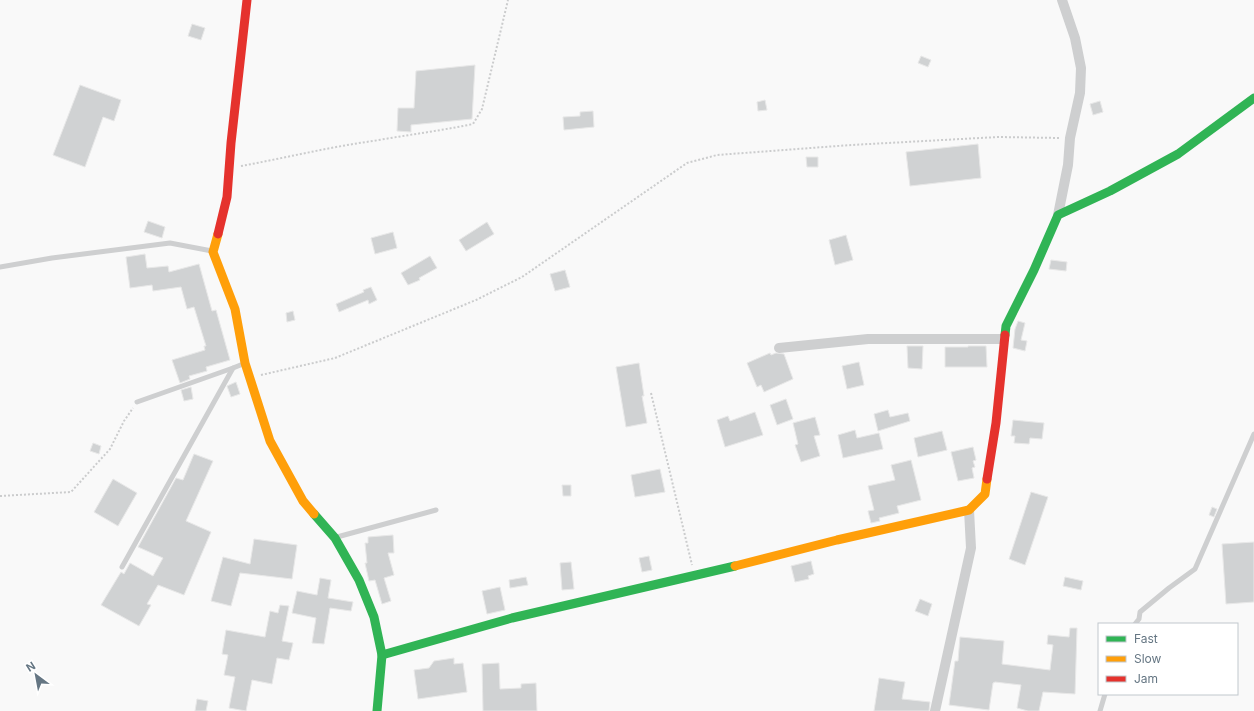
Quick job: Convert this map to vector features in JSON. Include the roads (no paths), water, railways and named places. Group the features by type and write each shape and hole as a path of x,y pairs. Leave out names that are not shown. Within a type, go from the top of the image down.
{"street":[{"path":"247,0 227,197 213,252 235,309 245,363 270,441 303,501 335,538 359,580 374,617 382,655 377,711"},
{"path":"382,655 512,618 969,510 985,494 996,423 1006,326 1034,270 1058,214 1068,165 1070,138 1080,93 1081,68 1075,38 1062,0"},
{"path":"1058,214 1110,192 1178,154 1254,98"},
{"path":"779,348 868,338 1004,339"},
{"path":"935,711 971,548 969,510"}],"lane":[{"path":"0,267 52,258 170,243 213,252"},
{"path":"137,402 245,363"},
{"path":"122,567 233,368"},
{"path":"1136,623 1139,619 1140,612 1195,569 1254,434"},
{"path":"335,538 436,510"},
{"path":"1100,711 1105,695"}]}
